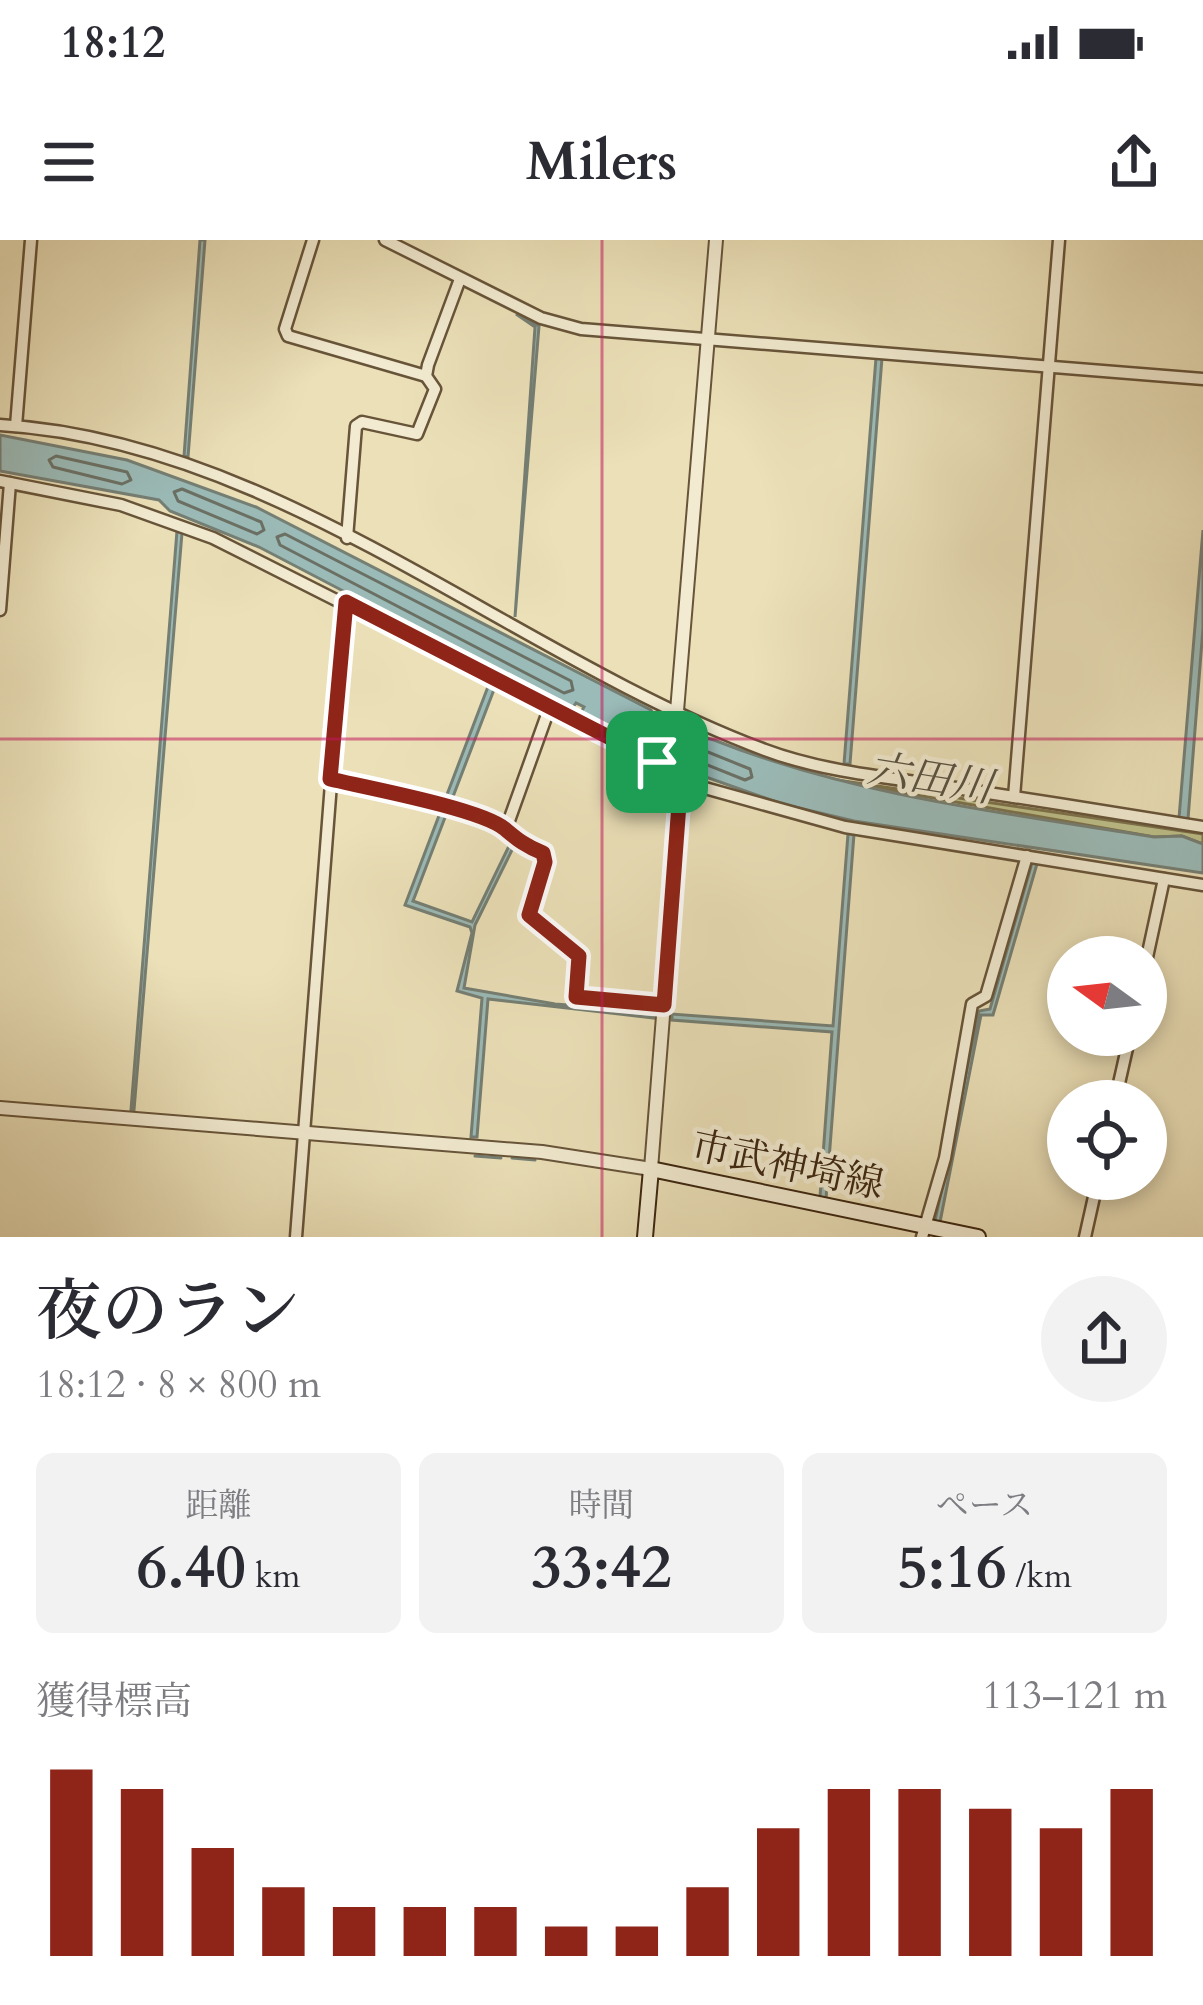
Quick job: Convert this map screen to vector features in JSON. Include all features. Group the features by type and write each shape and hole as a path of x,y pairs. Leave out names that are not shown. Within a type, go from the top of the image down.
{"main road":[{"name":"市武神埼線","path":"645,1237 651,1169 924,1231 978,1237"}],"street":[{"path":"16,426 31,240"},
{"path":"314,240 285,329 288,336 426,376 434,389 417,434 362,422 356,426 347,538"},
{"path":"386,240 562,325 1203,379"},
{"path":"657,756 675,718 716,240"},
{"path":"1014,796 1059,240"},
{"path":"426,376 460,279"},
{"path":"0,425 156,455 347,538 675,718 767,752 846,771 1203,827"},
{"path":"0,610 5,482 160,517 346,602 549,709 657,756 676,790 679,825 651,1169 542,1152 0,1108"},
{"path":"296,1237 346,602"},
{"path":"506,830 549,709"},
{"path":"669,778 810,820 1203,885"},
{"path":"330,779 447,807 506,830 515,842 545,856 529,915 579,956 576,997 664,1005"},
{"path":"924,1231 945,1158 971,1004 986,996 1027,856"},
{"path":"1152,936 1164,879"},
{"path":"1085,1237 1093,1200"}],"green space":[{"path":"803,775 1203,834 1203,844 1182,836 1154,837"}],"water":[{"path":"200,240 205,240 188,457 184,456"},
{"path":"516,314 539,326 515,617 535,327"},
{"path":"876,358 882,358 850,764 844,764"},
{"path":"0,435 127,460 256,507 651,710 670,728 876,789 1154,837 1182,836 1203,844 1203,873 854,821 782,804 686,770 673,753 644,738 634,743 580,714 584,707 576,703 571,710 259,547 170,511 159,500 0,471"},
{"path":"1203,530 1203,628 1188,819 1179,818"},
{"path":"177,531 182,533 131,1110"},
{"path":"489,684 495,687 413,901 472,922 509,846 513,848 475,925 464,988 555,1004 655,1012 654,1018 488,999 477,1137 471,1137 482,998 457,991 472,933 470,927 405,905"},
{"path":"848,834 854,834 826,1199 820,1197 832,1032 672,1020 672,1014 833,1026"},
{"path":"1032,863 1037,864 993,1015 981,1015 940,1222 935,1221 979,1011 990,1009"}],"waterway":[{"path":"475,1156 501,1158"},
{"path":"512,1158 535,1160"}],"route":[{"path":"346,602 643,758 657,762 676,790 679,804 664,1005 576,997 579,956 561,946 529,915 545,862 543,853 515,842 506,830 442,806 330,779 346,602"}],"water label":[{"name":"六田川","path":"930,777"}]}
